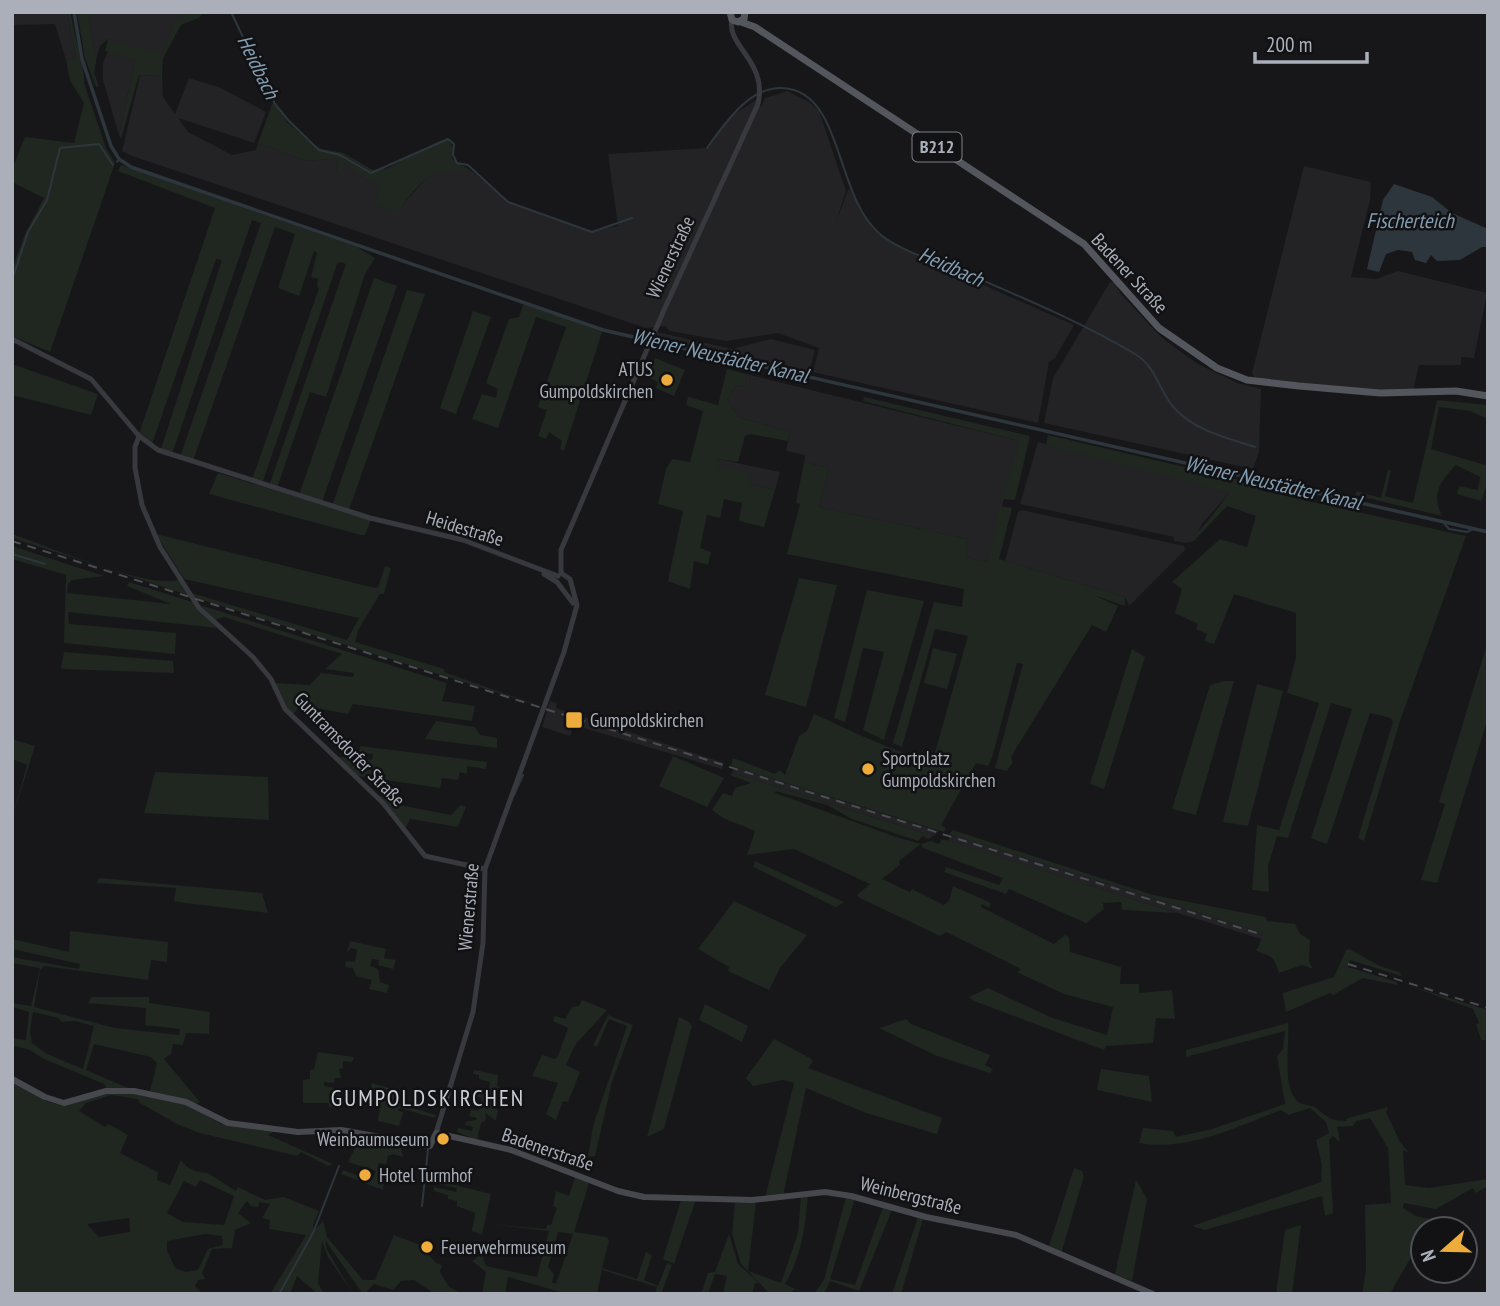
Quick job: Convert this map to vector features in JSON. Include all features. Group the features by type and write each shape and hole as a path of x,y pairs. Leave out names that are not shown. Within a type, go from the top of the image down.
{"main road":[{"name":"Badener Straße","path":"736,16 1084,244 1158,328 1217,368 1247,380 1299,386 1380,393 1456,391 1488,396"},
{"path":"12,1079 45,1097 64,1103 106,1091 134,1091 186,1102 213,1118 228,1123 299,1132 362,1132 430,1146 436,1133"},
{"name":"Badenerstraße","path":"436,1133 511,1150 618,1191 649,1198"},
{"name":"Weinbergstraße","path":"649,1198 752,1200 834,1192 926,1217 1016,1235 1153,1294"}],"street":[{"name":"Wienerstraße","path":"436,1133 473,1012 484,931 485,869 553,687 576,610 576,600 568,590 570,579 559,577 561,550 759,96 751,59 733,36 736,16"},
{"name":"Heidestraße","path":"12,339 91,379 139,436 170,455 376,520 463,540 559,577"},
{"name":"Guntramsdorfer Straße","path":"139,436 135,447 135,468 142,505 160,547 196,604 253,657 271,679 285,709 383,803 425,856 485,869"},
{"path":"559,577 568,590"}],"shaded area":[{"path":"12,12 67,12 76,57 66,60 55,24 13,25 12,43"},
{"path":"67,12 71,13 84,83 106,148 115,163 50,352 12,336 12,269 25,234 44,198 12,182 12,169 25,137 74,143 84,103 70,80 66,60 76,57"},
{"path":"77,12 88,12 97,56 94,73 99,86 96,87 85,58"},
{"path":"88,12 192,12 176,20 162,55 108,39 100,46 95,56"},
{"path":"192,12 203,12 199,18 181,25 163,58 162,76 139,75 121,139 119,135 135,61 105,51 108,39 162,54 176,19"},
{"path":"108,51 135,61 119,135 103,80 103,63"},
{"path":"140,75 162,76 163,97 175,114 189,78 221,88 266,112 254,143 178,118 188,132 232,155 256,150 258,143 306,161 338,158 337,176 345,162 370,183 380,181 397,211 430,174 447,167 473,172 510,203 591,231 618,226 608,154 707,148 730,117 756,100 761,107 765,98 787,91 809,102 819,111 846,191 836,222 849,188 873,229 900,248 1074,325 1055,358 1049,362 1038,423 813,372 819,348 778,333 726,341 670,331 665,326 646,328 122,151"},
{"path":"273,102 287,122 310,142 322,149 343,153 373,170 388,168 439,141 449,140 453,148 452,159 473,172 447,170 429,177 397,212 375,204 380,182 370,183 345,163 337,177 338,158 306,161 258,143"},
{"path":"121,165 357,247 375,258 365,274 326,397 310,392 277,488 269,486 346,264 337,264 262,484 252,480 319,288 318,279 311,277 317,253 314,251 299,296 278,288 295,234 275,227 193,461 180,457 261,223 252,220 172,454 161,449 222,260 216,259 152,444 139,434 215,208 118,171"},
{"path":"1304,166 1371,182 1370,200 1351,277 1376,279 1398,271 1487,293 1474,358 1461,357 1461,365 1419,365 1413,390 1359,390 1255,379 1252,373"},
{"path":"374,278 397,286 322,502 299,495"},
{"path":"1110,282 1115,283 1120,293 1162,338 1198,364 1237,383 1261,389 1259,452 1253,469 1044,423 1053,378"},
{"path":"407,290 425,294 349,510 332,506"},
{"path":"527,304 602,332 564,451 560,449 562,441 549,432 546,439 538,436 547,410 538,407 566,327 536,317 498,428 472,419 482,394 496,398 498,389 486,383 509,319 519,317 523,305"},
{"path":"473,311 491,317 456,414 440,408"},
{"path":"657,332 732,349 771,339 815,350 808,376 654,342"},
{"name":"ATUS Gumpoldskirchen","path":"655,358 685,370 674,396 656,388 658,382 647,377"},
{"path":"12,364 98,394 91,415 12,395"},
{"path":"727,369 746,374 745,385 735,387 727,399 738,417 790,432 788,441 750,434 745,436 738,462 718,459 717,466 746,473 751,484 775,490 764,527 739,521 742,503 724,499 720,518 707,515 700,548 711,552 708,565 694,561 690,589 668,581 683,511 658,504 666,469 672,459 690,462 703,411 686,405 688,397 718,405"},
{"path":"746,374 1019,441 988,560 983,562 966,557 968,539 819,507 829,468 804,462 805,455 786,451 790,432 738,417 727,399 735,387 745,385"},
{"path":"864,397 1030,436 1015,500 1002,499 1019,441 863,401"},
{"path":"1437,400 1488,405 1488,419 1470,411 1439,407 1431,449 1485,465 1488,461 1488,482 1481,501 1457,494 1459,486 1478,490 1480,477 1456,465 1437,494 1442,516 1355,495 1357,491 1381,498 1388,469 1391,471 1385,496 1413,503"},
{"path":"1048,435 1240,480 1265,482 1263,491 1466,536 1400,721 1364,841 1358,838 1393,722 1391,718 1370,713 1327,844 1311,838 1352,709 1331,703 1288,838 1277,836 1268,866 1269,892 1252,890 1257,825 1279,830 1319,703 1287,693 1296,657 1296,613 1234,594 1214,644 1204,641 1207,634 1196,629 1198,624 1175,613 1182,589 1172,582 1220,539 1247,547 1256,516 1227,506 1194,541 1185,543 1203,527 1229,493 1046,445"},
{"path":"1038,442 1170,475 1229,493 1202,524 1197,534 1185,543 1174,541 1174,537 1020,504"},
{"path":"718,459 780,472 775,490 751,484 716,466"},
{"path":"804,462 829,468 819,507 968,539 966,557 983,562 988,560 1000,506 1012,508 999,559 1125,597 1125,606 1093,595 1118,606 1106,632 1092,625 1011,757 1013,762 1007,771 995,768 1023,664 1017,663 992,758 988,766 976,763 941,825 946,828 944,832 731,766 733,758 775,774 780,770 785,775 799,736 807,731 814,714 905,753 924,759 952,759 934,756 968,636 935,629 902,747 893,743 934,602 962,607 964,589 787,554 800,504 796,503"},
{"path":"218,473 371,520 365,535 361,535 209,494"},
{"path":"1022,510 1184,546 1185,550 1129,606 1125,597 1005,561 1018,512"},
{"path":"12,534 120,572 163,581 179,580 188,595 12,538"},
{"path":"156,534 375,588 378,587 385,566 391,568 384,594 380,594 358,630 355,642 444,669 444,672 540,706 193,597 192,593 347,640 359,618 184,579"},
{"path":"12,546 104,576 72,580 68,584 67,593 171,604 127,586 129,582 192,602 217,628 68,612 69,624 176,633 175,654 64,643 66,575 12,559"},
{"path":"799,578 837,585 806,707 765,695"},
{"path":"867,590 924,601 884,740 863,730 884,652 863,648 845,722 834,718"},
{"path":"200,605 447,683 442,701 475,706 472,721 353,704 348,714 300,705 293,715 274,683 310,685 321,673 353,677 354,673 325,669 342,654 224,617 215,620"},
{"path":"1488,641 1488,718 1437,883 1421,880 1445,804 1439,802"},
{"path":"933,648 957,654 947,689 924,683"},
{"path":"1132,649 1145,657 1104,789 1090,784"},
{"path":"64,652 173,661 174,673 65,669 61,668"},
{"path":"1234,681 1196,815 1172,809 1210,685"},
{"path":"1257,684 1283,691 1248,826 1223,822"},
{"path":"550,701 557,703 556,708 724,763 722,769 574,725 570,736 542,727"},
{"path":"436,721 475,727 480,735 497,738 497,748 425,739"},
{"path":"12,739 35,746 12,819 27,765 12,759"},
{"path":"360,746 487,762 486,769 467,766 467,774 460,772 458,780 442,778 440,788 358,776 338,757 372,760 373,754 359,753"},
{"path":"673,756 724,778 707,807 659,786"},
{"path":"734,767 939,831 933,836 732,773"},
{"path":"155,772 268,777 269,820 144,813"},
{"path":"732,773 933,836 928,839 923,836 918,841 852,819 827,805 776,791 775,793 921,844 882,879 910,892 912,889 944,905 949,901 953,886 991,903 989,908 982,904 981,907 1054,944 1065,935 1069,937 1070,952 1121,967 1120,984 1139,984 1139,993 1172,990 1175,1019 1156,1018 1153,1043 1106,1046 1104,1050 974,1001 969,997 988,988 1050,1017 1107,1035 1113,1007 1064,994 1017,972 1021,969 946,932 940,936 860,898 857,895 870,884 794,849 747,855 755,831 723,818 712,810 723,793 732,796 735,788 751,783 730,775"},
{"path":"379,796 389,797 389,803 451,815 461,805 466,807 458,827 410,819 406,828"},
{"path":"953,830 1153,895 1266,917 1267,921 1295,924 1300,934 1310,940 1309,961 1313,969 1302,965 1279,973 1273,959 1255,950 1263,933 949,834"},
{"path":"953,835 1263,933 1261,939 947,841"},
{"path":"942,839 1177,913 1122,910 1121,902 1103,903 1104,909 1086,923 1009,889 1006,894 944,872 946,867 999,885 1003,878 923,848 921,844 931,841 939,844"},
{"path":"755,861 844,902 836,907 753,867"},
{"path":"99,878 262,893 268,913 178,902 174,901 176,888 97,883"},
{"path":"734,901 807,935 780,968 769,990 728,971 729,967 698,949"},
{"path":"70,931 168,942 167,962 151,960 148,980 44,966 40,970 34,1007 115,1028 179,1035 180,1029 145,1025 146,1008 88,1003 92,997 149,997 149,1003 210,1012 209,1034 186,1033 183,1045 173,1044 171,1054 164,1059 200,1102 195,1104 150,1091 157,1063 151,1057 94,1044 86,1070 128,1088 107,1089 104,1084 42,1058 30,1050 12,1045 12,1038 26,1040 29,1012 12,1007 12,1003 31,1006 40,968 12,963 12,957 79,969 80,964 12,949 12,939 69,952","holes":["33,1012 58,1018 62,1022 74,1021 94,1026 83,1069 47,1054 32,1043 30,1031"]},
{"path":"350,941 386,949 384,958 396,960 393,969 378,965 379,960 372,959 370,966 378,969 380,982 389,985 387,993 369,989 372,980 356,976 353,968 345,967 346,961 355,962 357,950 351,948 347,953"},
{"path":"1349,949 1382,967 1400,972 1401,976 1350,960 1348,967 1397,982 1397,985 1363,978 1333,995 1330,993 1286,1012 1283,993 1334,977 1346,950"},
{"path":"1407,985 1488,1010 1488,1040 1481,1040 1476,1024 1479,1023 1473,1009"},
{"path":"582,1000 607,1010 575,1045 566,1065 580,1072 568,1102 563,1101 556,1120 546,1114 558,1083 532,1076 542,1055 555,1059 558,1056 568,1028 553,1021 555,1016 565,1019 572,1007 579,1006"},
{"path":"705,1004 748,1026 742,1042 699,1020"},
{"path":"608,1015 633,1025 612,1082 595,1156 588,1157 593,1126 627,1026 609,1019 597,1047 593,1045"},
{"path":"679,1017 692,1026 664,1129 647,1137"},
{"path":"906,1019 911,1024 990,1055 985,1065 993,1069 990,1073 937,1056 879,1028"},
{"path":"1288,1023 1289,1084 1298,1102 1341,1121 1388,1107 1386,1112 1400,1142 1409,1153 1403,1150 1405,1185 1429,1188 1488,1179 1488,1186 1476,1193 1473,1188 1436,1209 1404,1203 1403,1208 1414,1215 1409,1215 1409,1261 1390,1294 1362,1294 1366,1270 1365,1205 1391,1203 1388,1148 1370,1118 1356,1121 1353,1126 1337,1127 1340,1142 1333,1136 1329,1140 1333,1213 1325,1216 1322,1196 1205,1230 1192,1226 1321,1182 1322,1165 1316,1140 1329,1133 1326,1122 1310,1108 1288,1115 1281,1110 1194,1141 1157,1145 1139,1143 1143,1128 1173,1131 1176,1137 1212,1129 1285,1104 1277,1056 1283,1049 1285,1031 1186,1057 1186,1050"},
{"path":"774,1039 810,1058 813,1061 808,1068 942,1118 937,1134 866,1113 806,1088 783,1196 765,1198 794,1083 783,1080 753,1086 746,1078"},
{"path":"318,1052 354,1057 352,1062 343,1061 343,1068 339,1069 341,1078 335,1078 334,1083 324,1082 324,1086 341,1089 340,1097 329,1093 331,1099 337,1100 336,1108 329,1107 329,1103 303,1103 303,1080 310,1079 310,1070 314,1069"},
{"path":"1101,1069 1149,1076 1152,1102 1097,1090"},
{"path":"474,1070 498,1075 497,1086 514,1095 494,1092 498,1099 494,1107 498,1110 496,1121 485,1113 486,1120 481,1123 477,1140 457,1132 458,1128 472,1131 473,1127 465,1125 466,1122 476,1120 477,1118 469,1116 471,1109 478,1111 482,1098 465,1093 488,1093 490,1082 479,1079 479,1075 473,1074"},
{"path":"12,1081 48,1102 61,1105 121,1091 188,1105 221,1124 275,1131 268,1135 333,1164 328,1166 301,1152 297,1156 200,1133 179,1125 140,1103 138,1099 111,1095 86,1103 79,1111 105,1127 108,1124 128,1135 120,1153 158,1172 157,1180 170,1185 181,1160 189,1168 208,1173 236,1191 238,1187 265,1200 284,1197 319,1211 313,1225 314,1231 323,1221 327,1237 363,1280 375,1280 394,1235 420,1245 436,1263 442,1265 440,1272 449,1287 462,1294 435,1294 414,1280 401,1281 393,1290 374,1284 367,1291 369,1294 363,1294 325,1240 327,1250 353,1294 328,1257 322,1241 318,1283 324,1294 318,1294 297,1276 290,1294 270,1294 306,1235 269,1229 270,1220 262,1218 270,1204 259,1202 258,1207 251,1206 247,1201 238,1213 251,1223 235,1230 232,1248 212,1249 202,1273 205,1279 198,1280 195,1286 202,1294 12,1294","holes":["200,1180 234,1196 224,1225 183,1222 167,1213 184,1181 196,1187","129,1218 130,1232 99,1237 87,1224","205,1234 222,1236 223,1245 208,1249 198,1270 186,1272 175,1268 167,1250 167,1241"]},
{"path":"372,1083 395,1090 393,1102 436,1115 435,1118 399,1108 398,1111 403,1112 399,1126 378,1121 380,1106 367,1104"},
{"path":"358,1142 401,1148 403,1157 393,1154 388,1156 386,1164 378,1163 381,1172 385,1174 383,1190 341,1174 343,1170 369,1180 373,1178 376,1171 348,1162"},
{"path":"1074,1168 1082,1171 1084,1176 1061,1254 1048,1249"},
{"path":"575,1177 589,1183 574,1232 607,1237 609,1241 602,1268 637,1279 646,1252 652,1255 644,1280 658,1286 667,1263 672,1265 661,1294 655,1294 657,1287 602,1270 597,1294 567,1294 508,1277 505,1294 482,1294 486,1272 472,1261 482,1254 486,1266 537,1277 549,1231 487,1224 546,1229 547,1225 551,1225 557,1208 553,1206 556,1191 569,1196","holes":["558,1232 573,1234 556,1284 552,1282 554,1274 548,1267"]},
{"path":"435,1180 491,1194 482,1235 472,1231 475,1213 457,1206 457,1201 448,1199 448,1195 434,1191 434,1187 456,1192 457,1188 434,1183"},
{"path":"1136,1180 1147,1199 1132,1281 1115,1274"},
{"path":"808,1195 802,1241 785,1284 806,1294 794,1289 790,1294 770,1294 741,1264 732,1234 735,1203 756,1202 748,1271 781,1283 798,1233 801,1196"},
{"path":"846,1197 855,1199 830,1279 855,1285 883,1207 892,1210 859,1291 830,1281 824,1294 814,1294 824,1280"},
{"path":"696,1199 674,1264 663,1259 681,1200"},
{"path":"918,1217 923,1219 901,1294 892,1294"},
{"path":"1301,1225 1292,1294 1276,1294 1285,1230"},
{"path":"729,1234 738,1264 759,1283 755,1283 752,1294 723,1294 727,1276 715,1274 708,1294 701,1294 708,1273 715,1272"}],"water":[{"name":"Fischerteich","path":"1394,184 1432,197 1452,213 1488,229 1488,247 1482,247 1460,260 1437,261 1431,255 1426,263 1415,260 1412,252 1398,250 1386,254 1379,272 1367,269 1383,200"}],"waterway":[{"name":"Wiener Neustädter Kanal","path":"74,12 82,59 111,146 119,159 131,167 603,330 1488,532"},
{"name":"Heidbach","path":"231,12 275,104 319,150 340,155 371,173 448,139 454,144 453,155 457,163 468,165 508,202 592,232 632,218"},
{"name":"Heidbach","path":"707,148 732,115 754,96 766,90 794,90 810,99 822,114 856,199 867,219 881,235 909,251 1029,300 1114,342 1142,359 1183,417 1212,433 1255,447"},
{"path":"12,280 28,232 47,200 60,148 99,144 113,165"},
{"path":"1443,522 1449,529 1467,532 1473,529"},
{"path":"12,554 45,564"},
{"path":"514,795 523,775"},
{"path":"422,1206 428,1149"},
{"path":"279,1294 313,1233 339,1166"}],"railway":[{"path":"12,541 1263,935"},
{"path":"1348,964 1488,1008"}],"place":[{"name":"ATUS Gumpoldskirchen","path":"667,380"},
{"name":"Gumpoldskirchen","path":"574,720"},
{"name":"Sportplatz Gumpoldskirchen","path":"868,769"},
{"name":"Weinbaumuseum","path":"443,1139"},
{"name":"Hotel Turmhof","path":"365,1175"},
{"name":"Feuerwehrmuseum","path":"427,1247"}],"district":[{"name":"GUMPOLDSKIRCHEN","path":"428,1098"}]}
